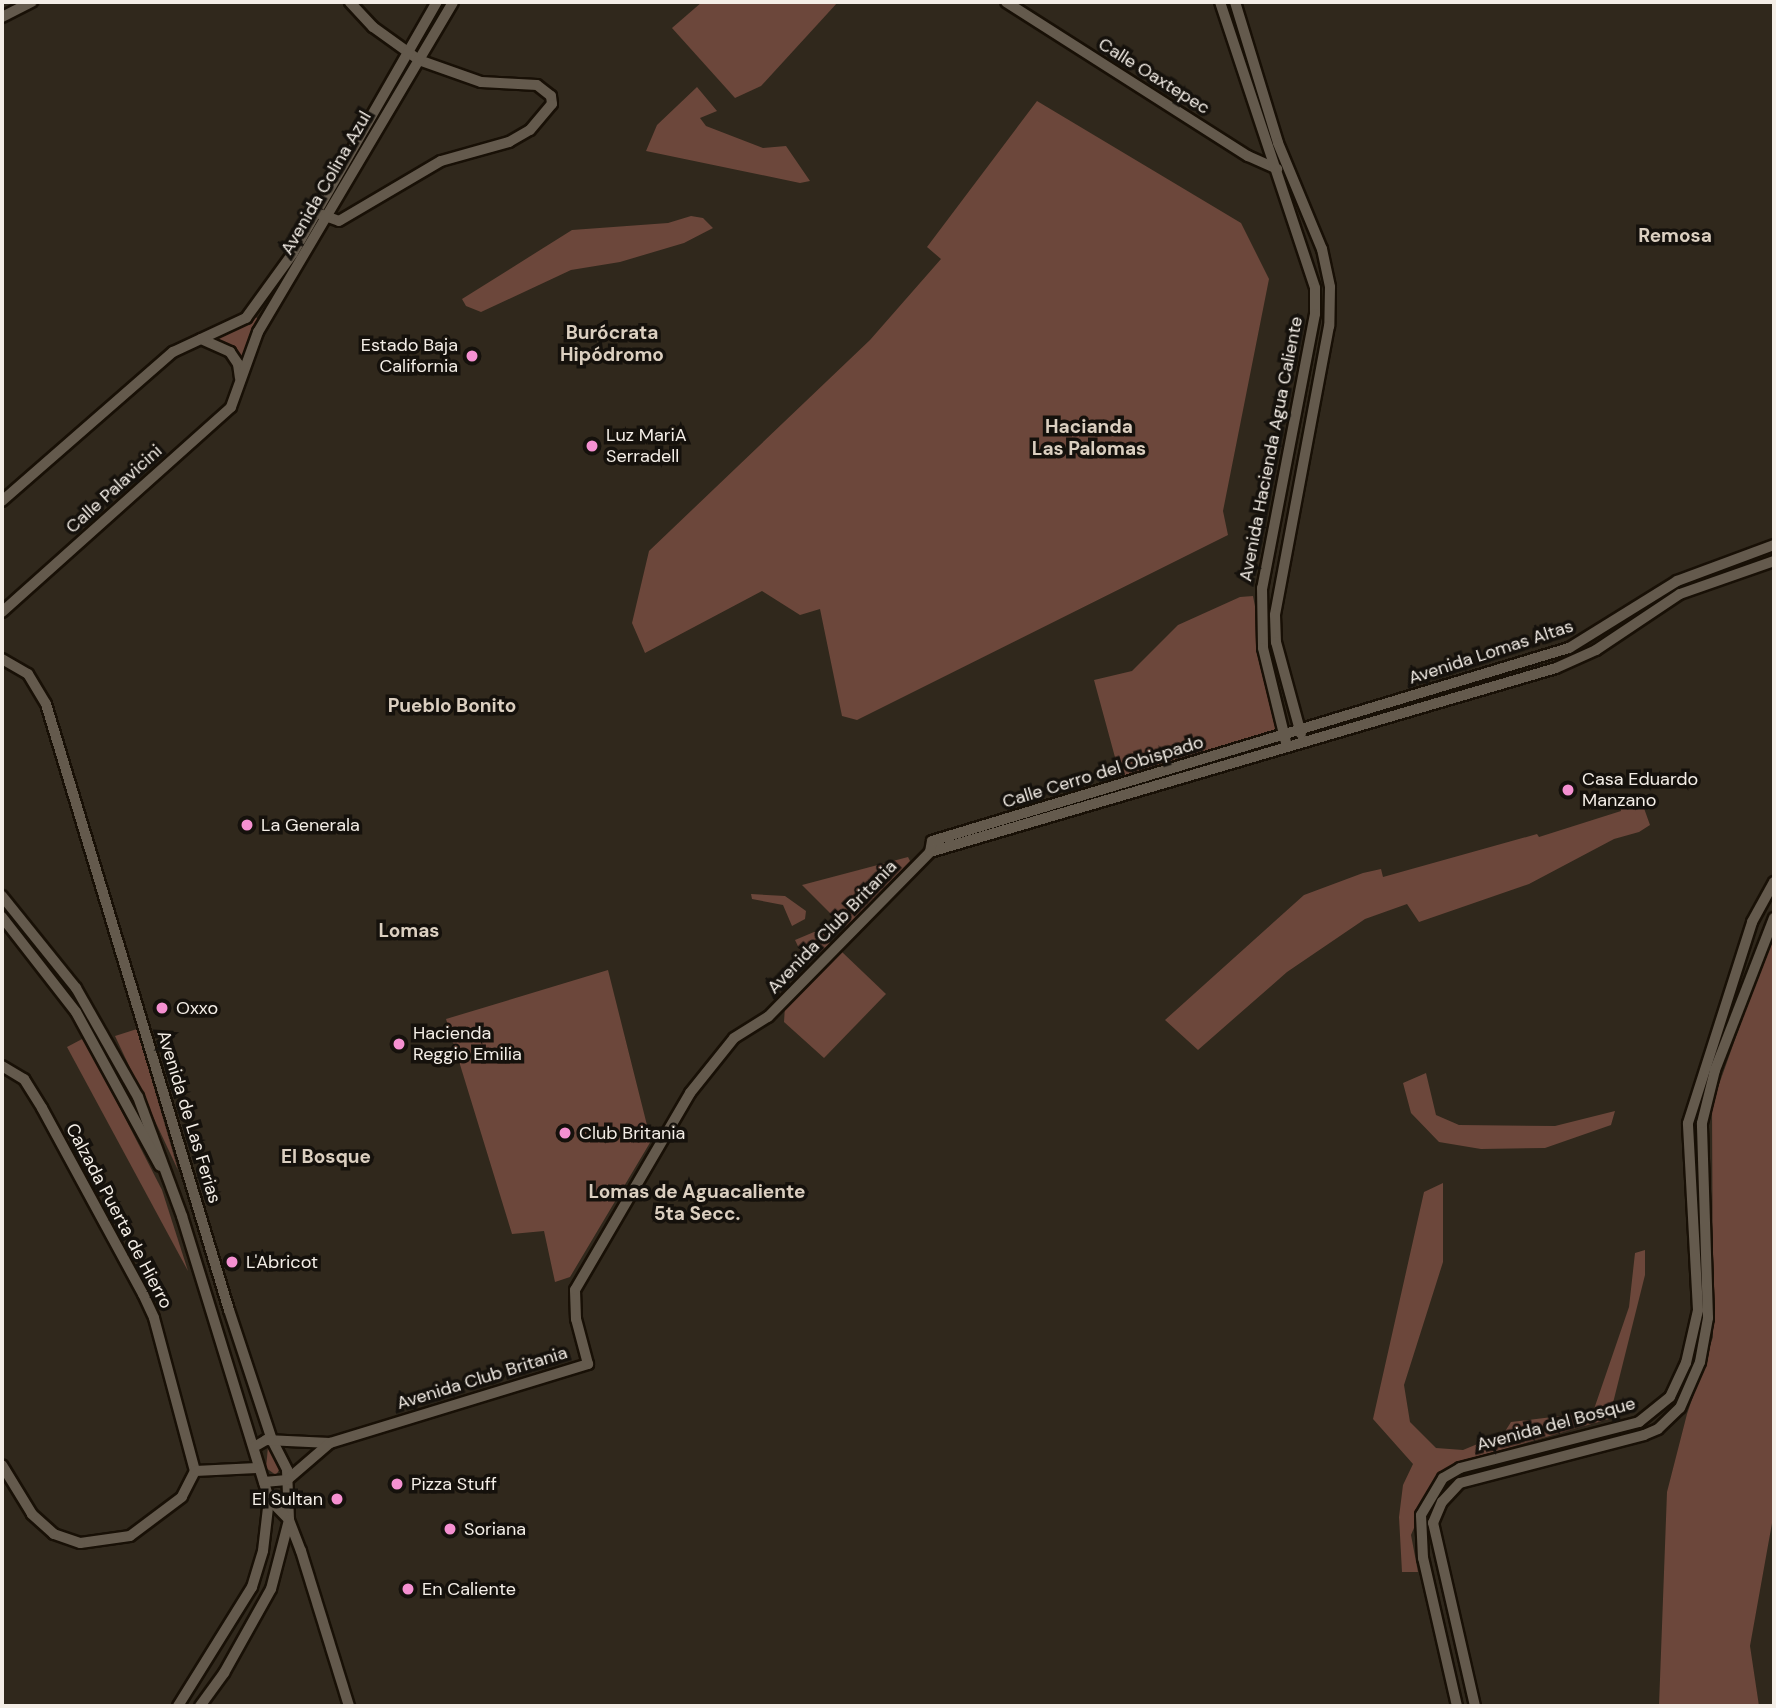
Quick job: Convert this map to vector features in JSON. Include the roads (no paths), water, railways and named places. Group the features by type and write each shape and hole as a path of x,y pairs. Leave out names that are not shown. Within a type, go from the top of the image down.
{"main road":[{"path":"2,17 32,2"},
{"path":"316,211 326,218 339,221 441,161 509,142 530,130 552,104 545,89 481,82 419,60 350,2"},
{"name":"Avenida Colina Azul","path":"2,501 140,376 173,352 246,318 316,211 437,2"},
{"name":"Avenida Colina Azul","path":"241,386 258,332 453,2"},
{"name":"Calle Oaxtepec","path":"1006,2 1273,169"},
{"name":"Avenida Hacienda Agua Caliente","path":"1220,2 1273,169 1303,245 1315,288 1315,314 1262,588 1263,648 1288,748"},
{"name":"Avenida Hacienda Agua Caliente","path":"1236,2 1287,168 1322,249 1330,287 1329,326 1275,615 1276,642 1303,744"},
{"path":"1273,169 1287,168"},
{"path":"201,339 230,352 238,364 241,386"},
{"name":"Calle Palavicini","path":"2,612 231,407 241,386"},
{"name":"Avenida Lomas Altas","path":"1284,735 1569,648 1687,576 1774,545"},
{"name":"Avenida Lomas Altas","path":"1288,748 1572,662 1680,594 1774,561"},
{"name":"Avenida de Las Ferias","path":"2,659 28,674 46,704 272,1440 285,1461 289,1520"},
{"name":"Calle Cerro del Obispado","path":"934,847 1284,735"},
{"name":"Calle Cerro del Obispado","path":"934,847 1288,748"},
{"name":"Avenida Club Britania","path":"254,1447 272,1440 330,1443 588,1364 576,1319 575,1290 690,1093 734,1038 768,1017 934,847"},
{"name":"Avenida del Bosque","path":"1457,1706 1423,1558 1421,1515 1436,1487 1460,1468 1639,1422 1670,1397 1686,1363 1698,1310 1688,1123 1752,922 1774,882"},
{"path":"2,896 51,954 111,1044 138,1097 170,1183 254,1447 257,1468 269,1499 263,1551 252,1587 178,1706"},
{"path":"2,917 76,1012 170,1183"},
{"name":"Avenida del Bosque","path":"1475,1706 1433,1523 1443,1502 1460,1483 1644,1435 1658,1429 1680,1408 1700,1362 1708,1318 1702,1123 1715,1070 1774,918"},
{"name":"Calzada Puerta de Hierro","path":"2,1066 24,1079 42,1108 143,1294 154,1318 195,1471"},
{"name":"Avenida Club Britania","path":"287,1480 330,1443"},
{"path":"2,1465 32,1514 54,1534 80,1543 130,1536 182,1497 195,1471 257,1468"},
{"path":"264,1482 287,1480"},
{"path":"269,1499 289,1520 348,1706"},
{"path":"200,1706 224,1673 271,1589 289,1520"}],"place":[{"name":"Estado Baja California","path":"472,356"},
{"name":"Luz MariA Serradell","path":"592,446"},
{"name":"Casa Eduardo Manzano","path":"1568,790"},
{"name":"La Generala","path":"247,825"},
{"name":"Oxxo","path":"162,1008"},
{"name":"Hacienda Reggio Emilia","path":"399,1044"},
{"name":"Club Britania","path":"565,1133"},
{"name":"L'Abricot","path":"232,1262"},
{"name":"Pizza Stuff","path":"397,1484"},
{"name":"El Sultan","path":"337,1499"},
{"name":"Soriana","path":"450,1529"},
{"name":"En Caliente","path":"408,1589"}],"district":[{"name":"Remosa","path":"1675,236"},
{"name":"Burócrata Hipódromo","path":"612,344"},
{"name":"Hacianda Las Palomas","path":"1089,438"},
{"name":"Pueblo Bonito","path":"452,706"},
{"name":"Lomas","path":"409,931"},
{"name":"El Bosque","path":"326,1157"},
{"name":"Lomas de Aguacaliente 5ta Secc.","path":"697,1203"}]}
